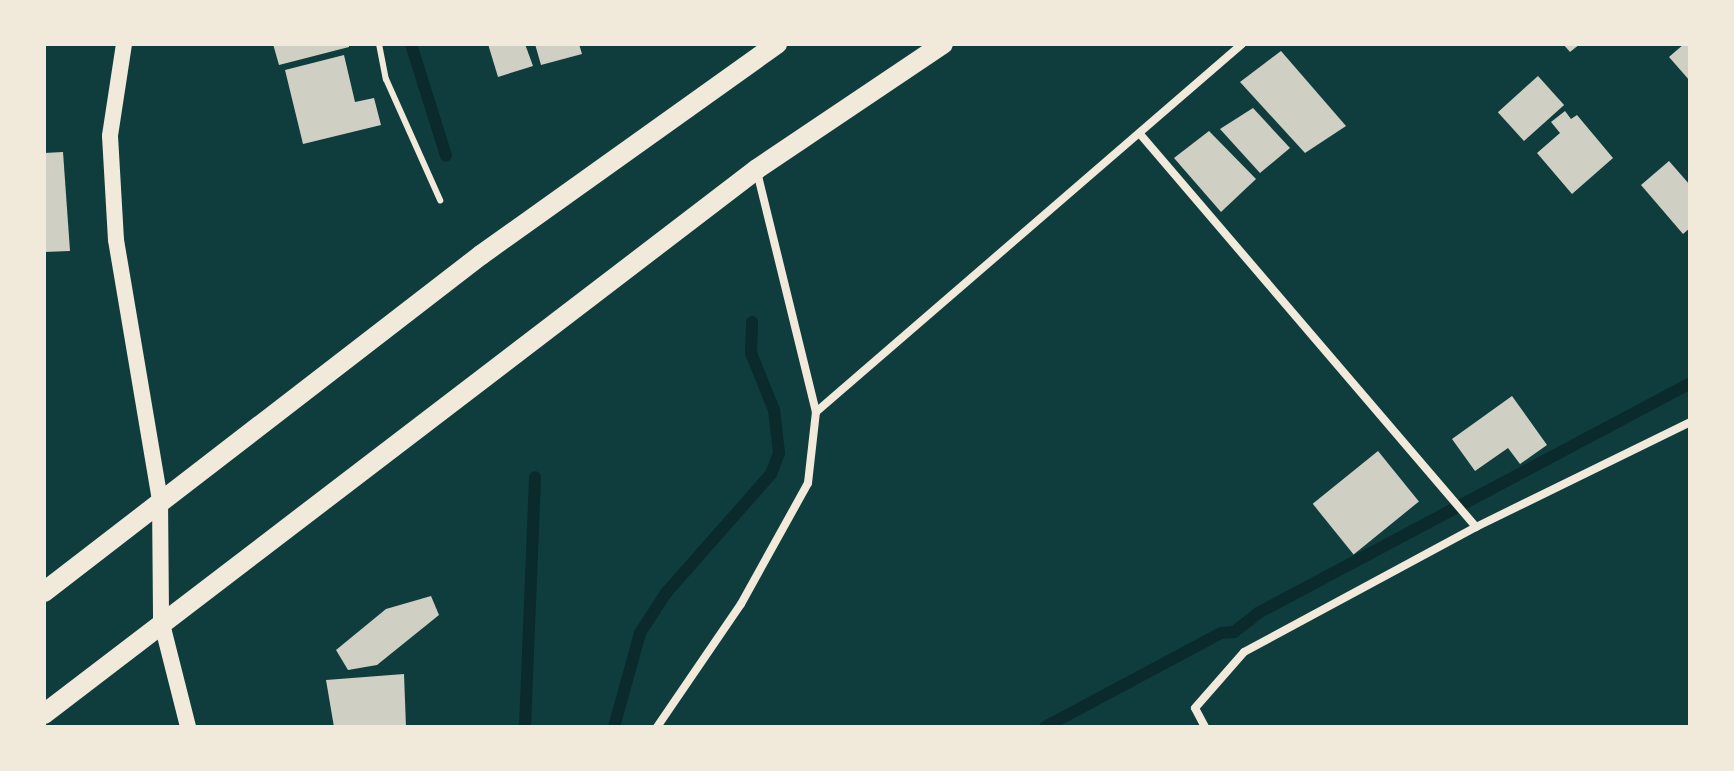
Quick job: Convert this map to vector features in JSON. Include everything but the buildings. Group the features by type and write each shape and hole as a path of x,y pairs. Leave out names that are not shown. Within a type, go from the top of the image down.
{"main road":[{"path":"124,44 110,136 116,240 160,499 161,620 188,727"},
{"path":"44,592 160,499 481,255 777,44"},
{"path":"44,714 161,620 757,169 943,44"}],"street":[{"path":"816,412 1242,44"},
{"path":"1140,134 1476,527"},
{"path":"657,727 741,604 808,483 816,412 757,169"},
{"path":"1205,727 1195,708 1244,652 1476,527 1690,422"}],"lane":[{"path":"379,44 386,79 440,200"}],"waterway":[{"path":"411,44 446,156"},
{"path":"614,727 640,633 666,593 771,474 779,453 774,410 751,353 752,322"},
{"path":"1045,727 1221,633 1234,632 1258,613 1690,383"},
{"path":"525,727 535,477"}]}
